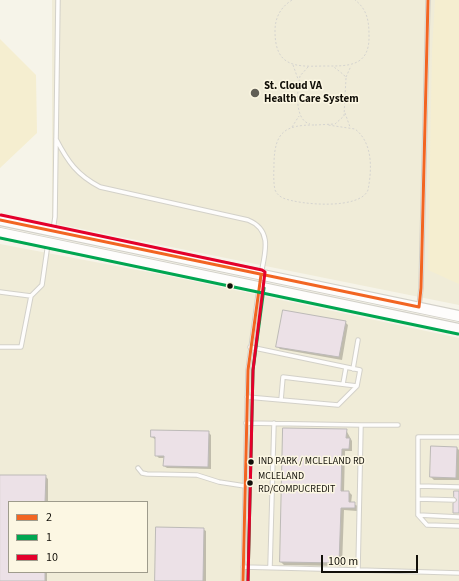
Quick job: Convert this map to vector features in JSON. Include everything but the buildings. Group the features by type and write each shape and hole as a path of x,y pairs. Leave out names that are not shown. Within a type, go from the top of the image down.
{"main road":[{"path":"0,220 459,316"},
{"path":"0,233 459,329"}],"lane":[{"path":"53,231 55,217 58,0"},
{"path":"419,307 422,288 428,0"},
{"path":"56,139 77,171 86,180 100,187 256,223 262,229 265,244 261,274"},
{"path":"0,347 21,347 31,296 42,285 48,243"},
{"path":"242,581 247,396 250,347 259,287"},
{"path":"0,292 31,296"},
{"path":"353,369 358,340"},
{"path":"247,396 338,405 357,386 360,370 250,347"},
{"path":"343,384 346,367"},
{"path":"281,400 283,377 357,386"},
{"path":"246,423 398,425"},
{"path":"270,567 274,424"},
{"path":"358,570 361,425"},
{"path":"459,437 418,437 418,515 427,525 459,526"},
{"path":"138,468 142,473 147,474 197,475 219,482 245,486"},
{"path":"418,486 459,487"},
{"path":"418,499 454,500"},
{"path":"418,515 459,517"},
{"path":"243,567 459,573"}],"path":[{"path":"292,0 280,11 276,19 275,38 276,45 282,56 293,65 299,80"},
{"path":"350,127 345,113 346,78 349,68 363,58 369,47 367,14 355,0"},
{"path":"293,65 308,67 352,65"},
{"path":"292,127 328,125 350,127 359,132 369,148 370,184 366,194 361,198 348,203 336,204 290,200 278,196 275,190 274,146 280,135 292,127 299,115 299,80 302,72 308,67"},
{"path":"333,67 346,78"},
{"path":"328,125 341,120 345,113"},
{"path":"299,115 305,123 314,125"}],"shaded area":[{"name":"St. Cloud VA Health Care System","path":"52,0 459,0 459,305 52,223"},
{"path":"435,0 459,0 459,284 428,270 432,50"},
{"path":"0,39 36,75 37,133 0,168"},
{"path":"0,244 169,276 459,338 459,581 0,581"}],"transit line":[{"name":"2","path":"0,220 419,307 421,288 428,0"},
{"name":"10","path":"1,215 262,270 265,272 253,370 248,581"},
{"name":"1","path":"0,238 458,334"},
{"name":"2","path":"243,581 248,370 261,275"},
{"name":"1","path":"248,581 253,370 264,288"}],"place":[{"name":"St. Cloud VA Health Care System","path":"255,93"},
{"name":"IND PARK / MCLELAND RD","path":"251,462"},
{"name":"MCLELAND RD/COMPUCREDIT","path":"250,483"}]}
